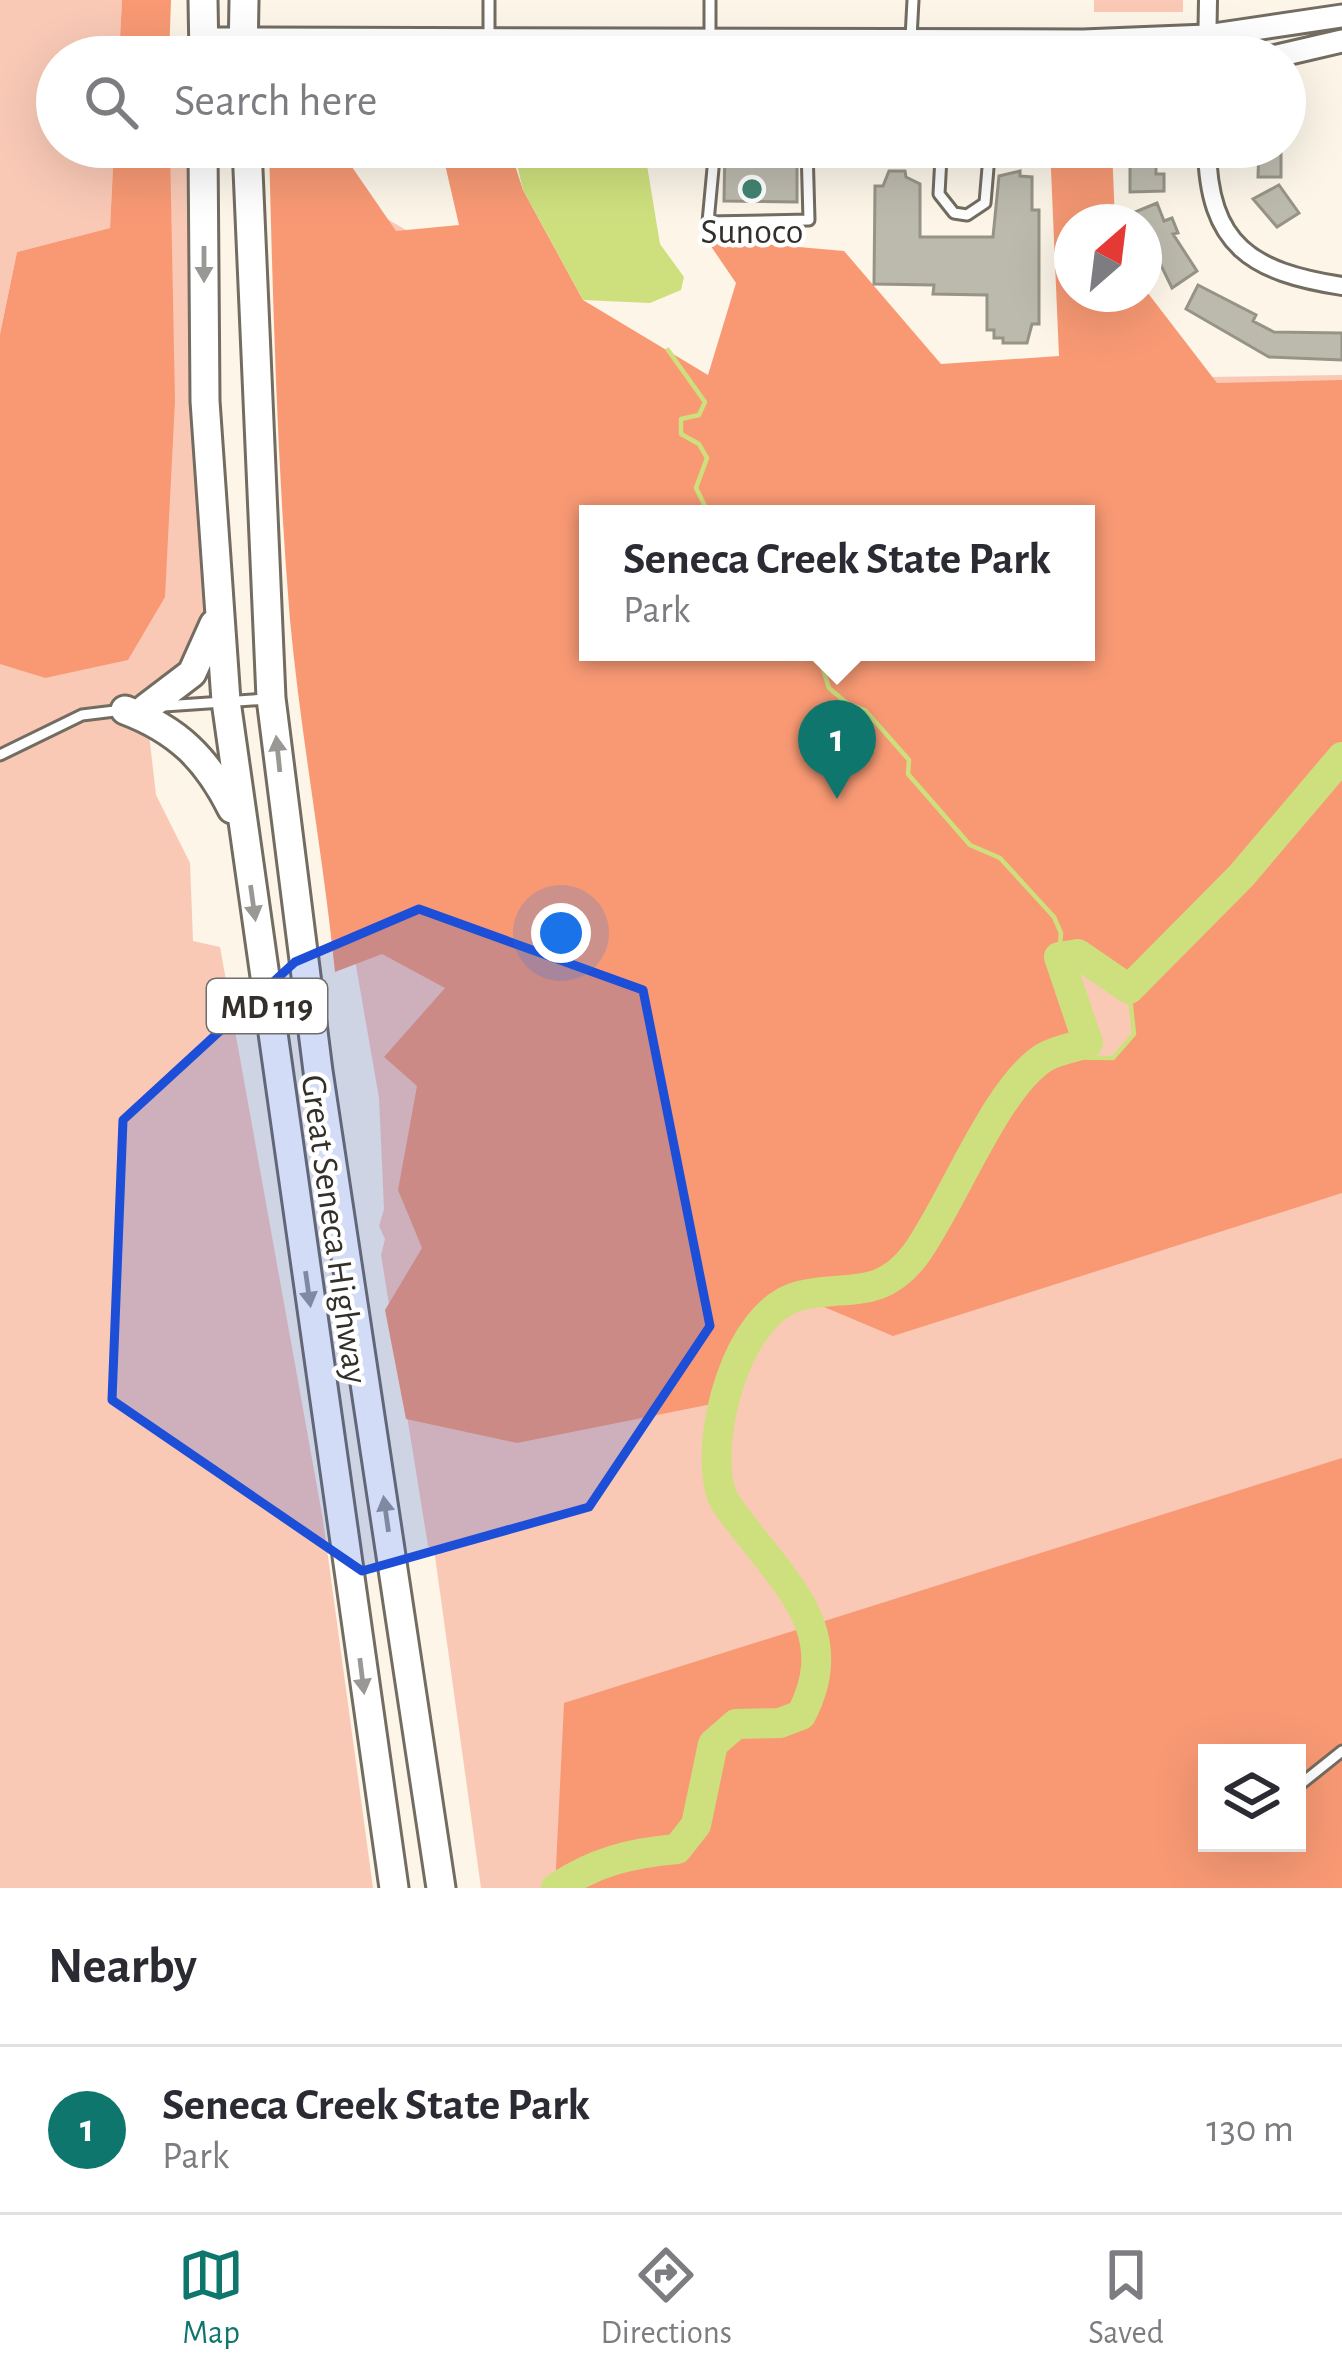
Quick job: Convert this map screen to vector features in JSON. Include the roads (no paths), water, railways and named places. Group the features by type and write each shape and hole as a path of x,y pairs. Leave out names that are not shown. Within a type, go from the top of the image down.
{"main road":[{"path":"203,0 204,36"},
{"path":"243,36 244,0"},
{"name":"Great Seneca Highway","path":"203,168 205,401 226,701 391,1874"},
{"name":"Great Seneca Highway","path":"248,168 272,698 318,1071 441,1888"},
{"path":"218,608 192,673 135,709 171,730 201,758 244,833"}],"street":[{"path":"1207,36 1208,0"},
{"path":"1255,36 1342,16"},
{"path":"1306,49 1342,41"},
{"path":"1208,168 1210,200 1227,233 1252,262 1287,278 1342,286"}],"lane":[{"path":"489,0 489,36"},
{"path":"710,0 710,36"},
{"path":"912,36 913,0"},
{"path":"713,168 708,221 809,220 808,168"},
{"path":"940,168 939,194 954,213 967,215 985,203 988,168"},
{"path":"0,754 82,715 272,698"},
{"path":"1306,1780 1342,1751"}],"waterway":[{"path":"668,350 705,402 699,415 681,419 681,434 699,444 707,458 696,488 704,505"},
{"path":"816,661 829,688 848,704 865,710 909,760 908,774 970,845 1000,858 1054,917 1061,933 1059,957"},
{"path":"556,1888 614,1860 677,1849 696,1825 713,1744 736,1724 780,1723 801,1715 812,1687 814,1638 806,1616 725,1503 717,1469 717,1441 730,1380 758,1326 777,1307 799,1296 860,1289 902,1270 929,1234 1009,1093 1045,1057 1088,1043 1059,957 1078,954 1129,989 1241,876 1342,757"},
{"path":"1044,1057 1113,1058 1134,1034 1129,989"}],"place":[{"name":"Sunoco","path":"752,189"},
{"name":"Seneca Creek State Park","path":"837,799"}]}
